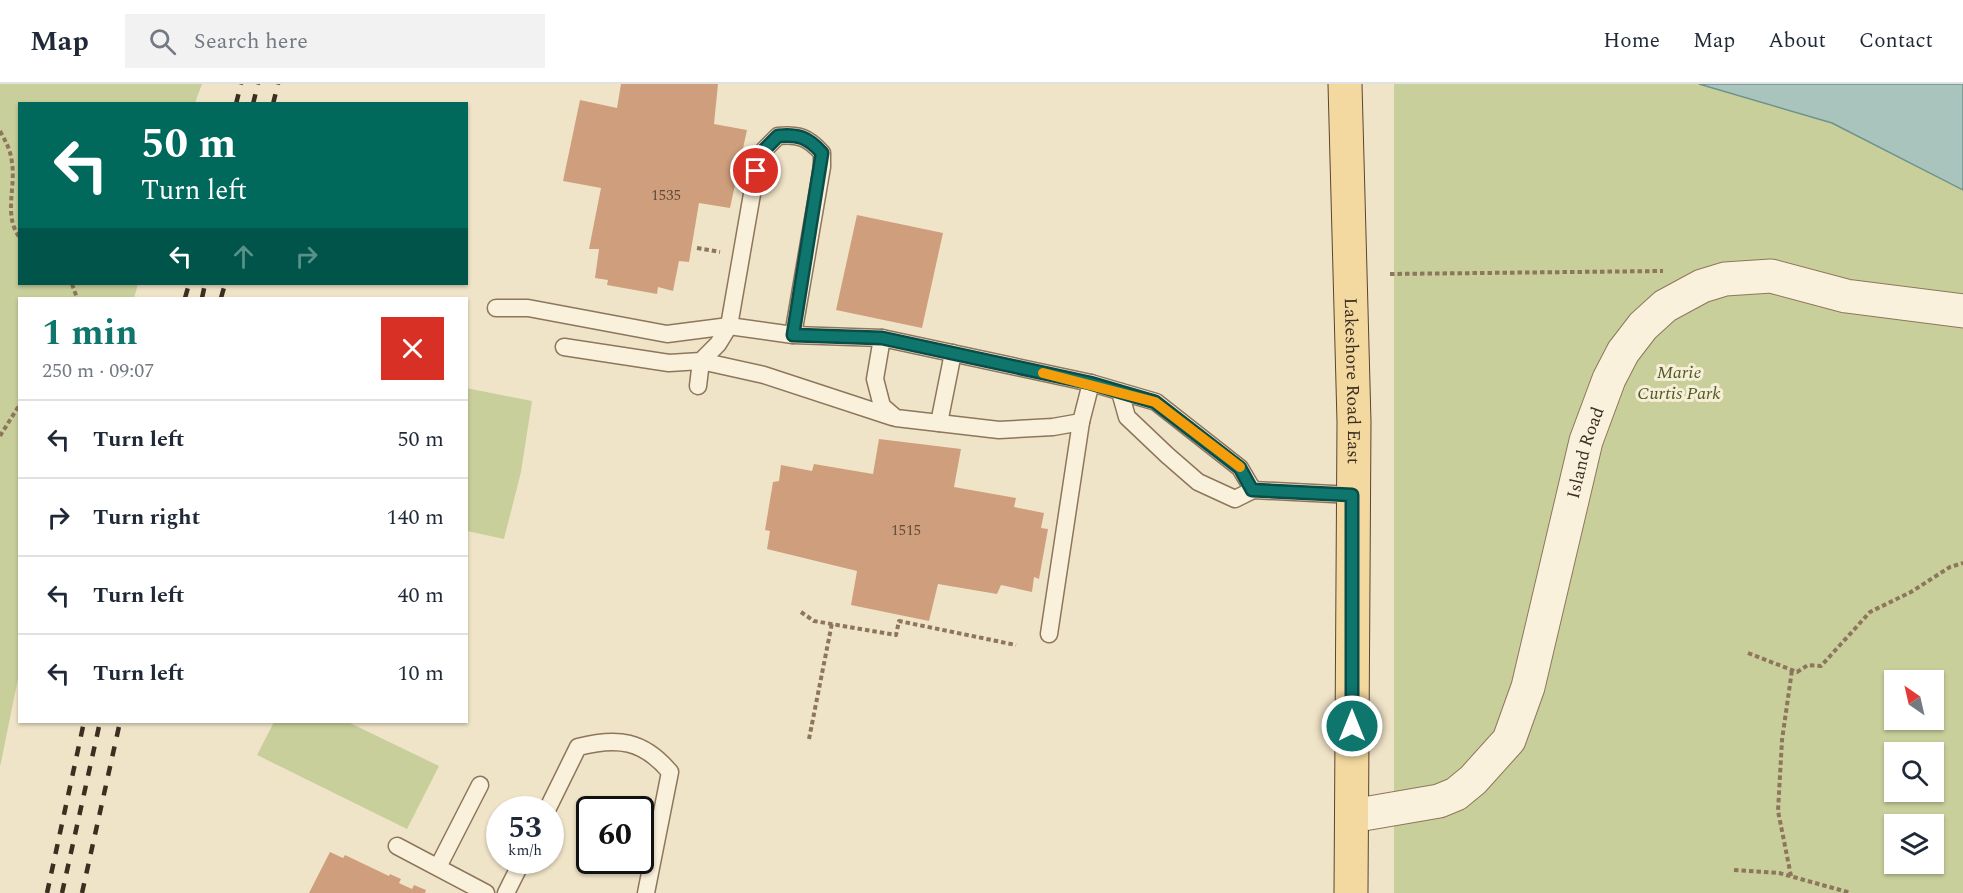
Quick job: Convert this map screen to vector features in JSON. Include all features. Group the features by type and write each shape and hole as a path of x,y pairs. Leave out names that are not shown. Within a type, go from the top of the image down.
{"main road":[{"name":"Lakeshore Road East","path":"1345,84 1354,422 1351,893"}],"street":[{"name":"Island Road","path":"1352,816 1439,801 1456,794 1473,780 1509,740 1528,687 1586,441 1609,379 1623,352 1644,326 1665,306 1702,286 1725,279 1771,276 1846,296 1963,311"}],"lane":[{"path":"698,386 701,361 718,344 729,326 756,171 764,150 778,136 796,135 812,141 822,153 793,335"},
{"path":"496,308 528,308 667,334 729,326 793,335 882,338 1090,383 1155,402 1240,468 1252,490"},
{"path":"882,338 875,379 882,406 896,418"},
{"path":"564,347 669,363 701,361 764,375 896,418 999,430 1053,427 1081,422"},
{"path":"939,423 953,353"},
{"path":"1049,634 1081,422 1090,383"},
{"path":"1120,392 1127,417 1198,482 1235,499 1252,490 1352,495"},
{"path":"554,796 578,747 600,741 620,742 636,745 656,755 670,772 646,893"},
{"path":"438,867 480,785"},
{"path":"397,846 486,893"},
{"path":"506,893 516,874"}],"path":[{"path":"0,131 10,150 13,166 12,225 18,235"},
{"path":"1390,274 1647,270 1676,272 1702,286"},
{"path":"0,436 18,407"},
{"path":"1748,653 1797,672 1808,665 1821,666 1869,612 1911,592 1950,567 1963,563"},
{"path":"801,612 814,621 896,635 899,621 1016,645"},
{"path":"809,739 832,623"},
{"path":"1791,876 1778,812 1782,740 1792,670"},
{"path":"1734,870 1791,876 1851,893"}],"green space":[{"path":"0,84 202,84 195,102 18,102 18,285 138,285 134,297 18,297 18,679 0,767"},
{"name":"Marie Curtis Park","path":"1394,84 1963,84 1963,893 1394,893"},
{"path":"468,388 532,401 521,472 504,539 468,531"},
{"path":"273,723 350,723 439,766 407,829 257,755"}],"water":[{"path":"1699,84 1963,84 1963,190 1832,123"}],"building":[{"path":"621,84 718,84 714,124 747,130 730,208 699,203 689,262 679,261 673,291 658,287 657,294 607,285 608,280 595,278 599,249 589,249 601,188 563,181 580,100 617,108"},
{"path":"857,215 943,233 922,328 836,310"},
{"path":"879,439 961,449 954,487 1016,498 1014,507 1044,513 1041,528 1048,529 1039,579 1034,577 1032,592 1001,585 997,594 938,584 929,621 851,605 857,571 767,549 770,531 765,530 773,482 779,481 781,465 812,471 814,464 873,474"},
{"path":"330,852 343,858 345,855 389,876 390,874 401,879 399,883 412,889 414,885 426,890 425,893 309,893"}],"railway":[{"path":"236,102 241,84"},
{"path":"254,102 258,84"},
{"path":"274,102 278,84"},
{"path":"185,297 189,285"},
{"path":"202,297 205,285"},
{"path":"221,297 225,285"},
{"path":"47,893 84,723"},
{"path":"62,893 100,723"},
{"path":"82,893 120,723"}],"slow traffic":[{"path":"1043,373 1090,383 1155,402 1240,467"}],"route":[{"path":"756,171 764,150 778,136 796,135 812,141 822,153 822,167 793,335 882,338 1090,383 1155,402 1240,468 1252,490 1308,495 1352,495 1352,726"}]}
